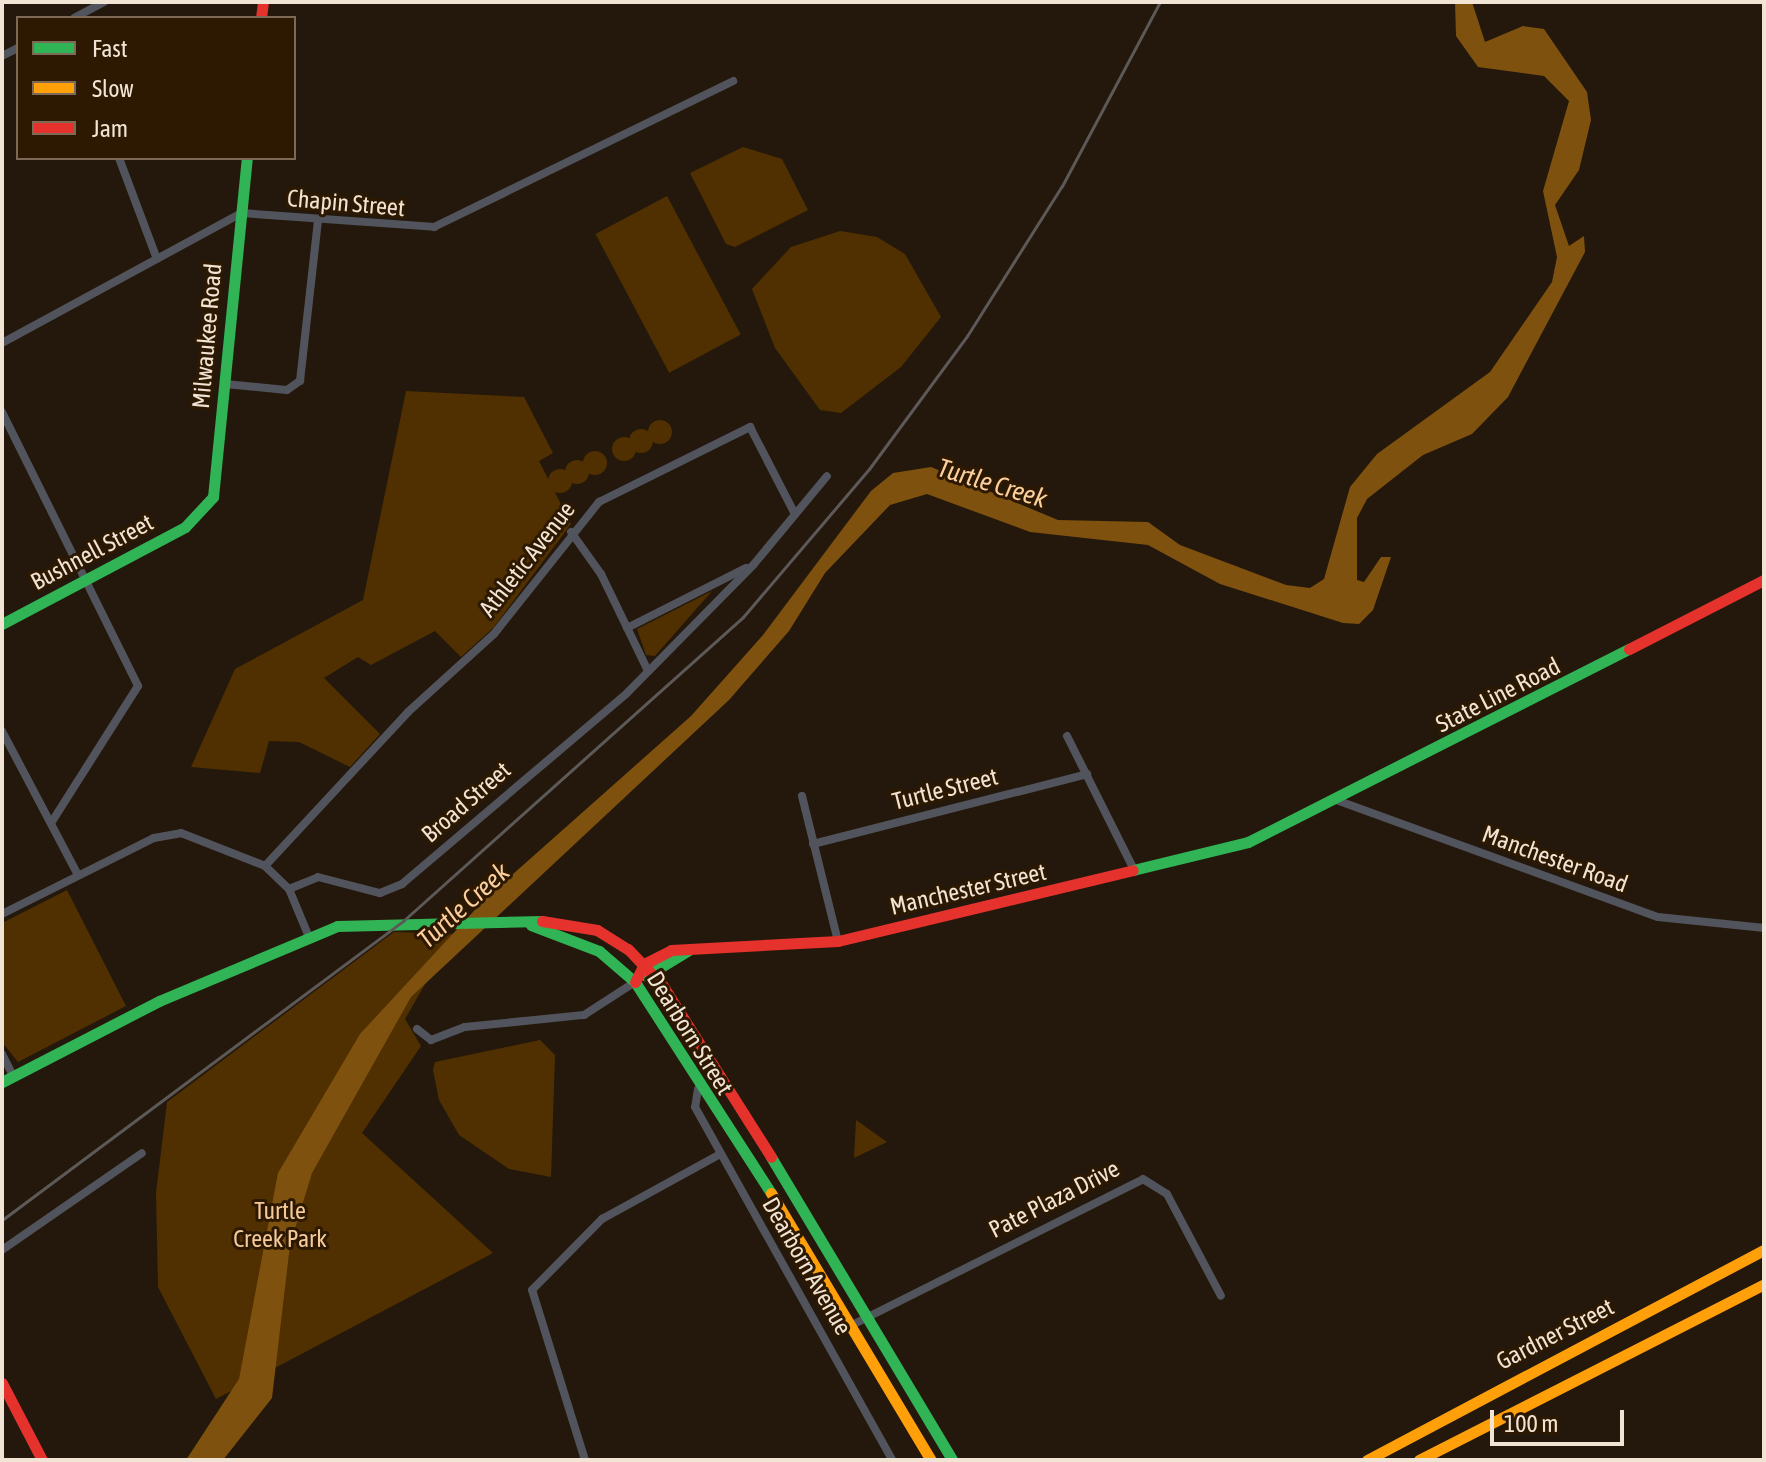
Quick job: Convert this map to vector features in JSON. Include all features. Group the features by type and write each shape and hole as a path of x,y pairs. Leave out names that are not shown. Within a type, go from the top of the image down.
{"main road":[{"name":"Milwaukee Road","path":"201,515 216,483 247,160"},
{"name":"Bushnell Street","path":"2,624 201,515"},
{"name":"State Line Road","path":"1248,842 1339,801 1764,580"},
{"name":"Manchester Street","path":"644,964 694,948 838,941 1135,873 1248,842"},
{"path":"8,1079 337,926 516,921"},
{"name":"Dearborn Street","path":"516,921 597,930 653,973 871,1315 952,1460"},
{"name":"Dearborn Street","path":"516,921 599,951 635,982 698,1089 854,1324 931,1460"},
{"name":"Manchester Street","path":"635,982 694,948"},
{"path":"635,982 644,964"},
{"name":"Gardner Street","path":"1367,1460 1764,1250"},
{"path":"1419,1460 1764,1284"},
{"path":"2,1383 42,1460"}],"street":[{"path":"78,16 104,2"},
{"name":"Chapin Street","path":"241,213 318,221 434,227 733,81"},
{"path":"120,160 157,259"},
{"path":"2,343 241,213"},
{"path":"225,384 297,385 318,221"},
{"path":"2,412 89,579 138,686 51,823"},
{"name":"Athletic Avenue","path":"265,866 408,712 494,634 571,532 599,502 750,427 795,514"},
{"path":"795,514 827,476"},
{"name":"Broad Street","path":"289,889 327,877 380,893 396,889 648,671 754,564 795,514"},
{"path":"571,532 627,628 648,671"},
{"path":"627,628 754,564"},
{"path":"2,731 78,875"},
{"path":"1067,736 1135,873"},
{"name":"Turtle Street","path":"813,844 1087,774"},
{"path":"802,796 838,941"},
{"name":"Manchester Road","path":"1339,801 1658,917 1764,928"},
{"path":"2,914 78,875 173,833 219,843 265,866 289,889 309,937"},
{"path":"417,1029 431,1040 465,1027 584,1015 635,982"},
{"path":"2,1054 8,1079"},
{"name":"Dearborn Avenue","path":"698,1089 695,1107 892,1460"},
{"path":"2,1250 142,1153"},
{"path":"585,1460 532,1290 602,1219 720,1154"},
{"name":"Pate Plaza Drive","path":"854,1324 1143,1179 1162,1186 1221,1296"}],"green space":[{"path":"743,147 782,159 808,210 735,247 726,244 690,173"},
{"path":"667,196 741,335 669,373 595,234"},
{"path":"840,231 877,237 905,254 941,317 901,367 841,413 820,410 775,348 752,289 791,247"},
{"path":"406,391 524,397 553,453 539,461 571,524 494,627 461,657 435,631 371,665 358,657 324,678 380,734 350,767 299,742 269,741 260,773 191,767 235,669 363,600"},
{"path":"660,420 669,423 672,432 669,441 660,444 651,441 648,432 651,423"},
{"path":"641,429 650,432 653,441 650,450 641,453 632,450 629,441 632,432"},
{"path":"624,437 633,440 636,449 633,458 624,461 615,458 612,449 615,440"},
{"path":"595,451 604,454 607,463 604,472 595,475 586,472 583,463 586,454"},
{"path":"577,460 586,463 589,472 586,481 577,484 568,481 565,472 568,463"},
{"path":"560,469 569,472 572,481 569,490 560,493 551,490 548,481 551,472"},
{"path":"712,591 655,656 646,655 637,629"},
{"path":"67,890 126,1006 18,1062 2,1042 2,923"},
{"name":"Turtle Creek Park","path":"394,932 454,934 405,1019 421,1046 362,1133 493,1253 216,1399 158,1287 156,1193 167,1102"},
{"path":"540,1040 555,1055 551,1177 509,1169 459,1135 439,1100 433,1070 435,1062"},
{"path":"856,1120 887,1142 854,1158"}],"shaded area":[{"path":"1455,2 1472,2 1485,42 1523,26 1544,29 1587,92 1591,120 1579,170 1555,205 1569,246 1584,236 1585,252 1508,397 1472,434 1423,455 1367,499 1357,518 1357,580 1364,582 1381,557 1391,557 1373,610 1359,624 1343,623 1220,584 1148,545 1030,532 927,494 890,505 825,573 789,631 729,700 411,997 312,1173 290,1245 272,1398 223,1460 186,1460 239,1379 278,1173 360,1034 485,899 691,716 763,635 871,491 893,473 931,467 1058,520 1148,522 1180,545 1286,585 1310,588 1324,579 1350,487 1377,454 1490,372 1552,282 1557,257 1543,191 1569,101 1544,76 1478,67 1456,36"}],"railway":[{"path":"2,1220 403,921 743,617 869,469 967,336 1062,186 1160,2"}],"traffic: fast":[{"path":"2,624 185,527 213,497 247,160"},
{"path":"1133,870 1248,842 1629,649"},
{"path":"2,1082 159,1001 337,926 542,921"},
{"path":"531,925 599,951 635,982 771,1193"},
{"path":"646,976 689,950"},
{"path":"771,1157 952,1460"}],"traffic: slow":[{"path":"771,1193 931,1460"},
{"path":"1367,1460 1764,1250"},
{"path":"1419,1460 1764,1284"}],"traffic: jam":[{"path":"261,16 263,2"},
{"path":"1629,649 1764,580"},
{"path":"635,982 644,964 671,950 838,941 1133,870"},
{"path":"542,921 597,930 628,949 663,986 771,1157"},
{"path":"2,1383 42,1460"}],"water label":[{"name":"Turtle Creek","path":"992,484"},
{"name":"Turtle Creek","path":"464,906"}]}
